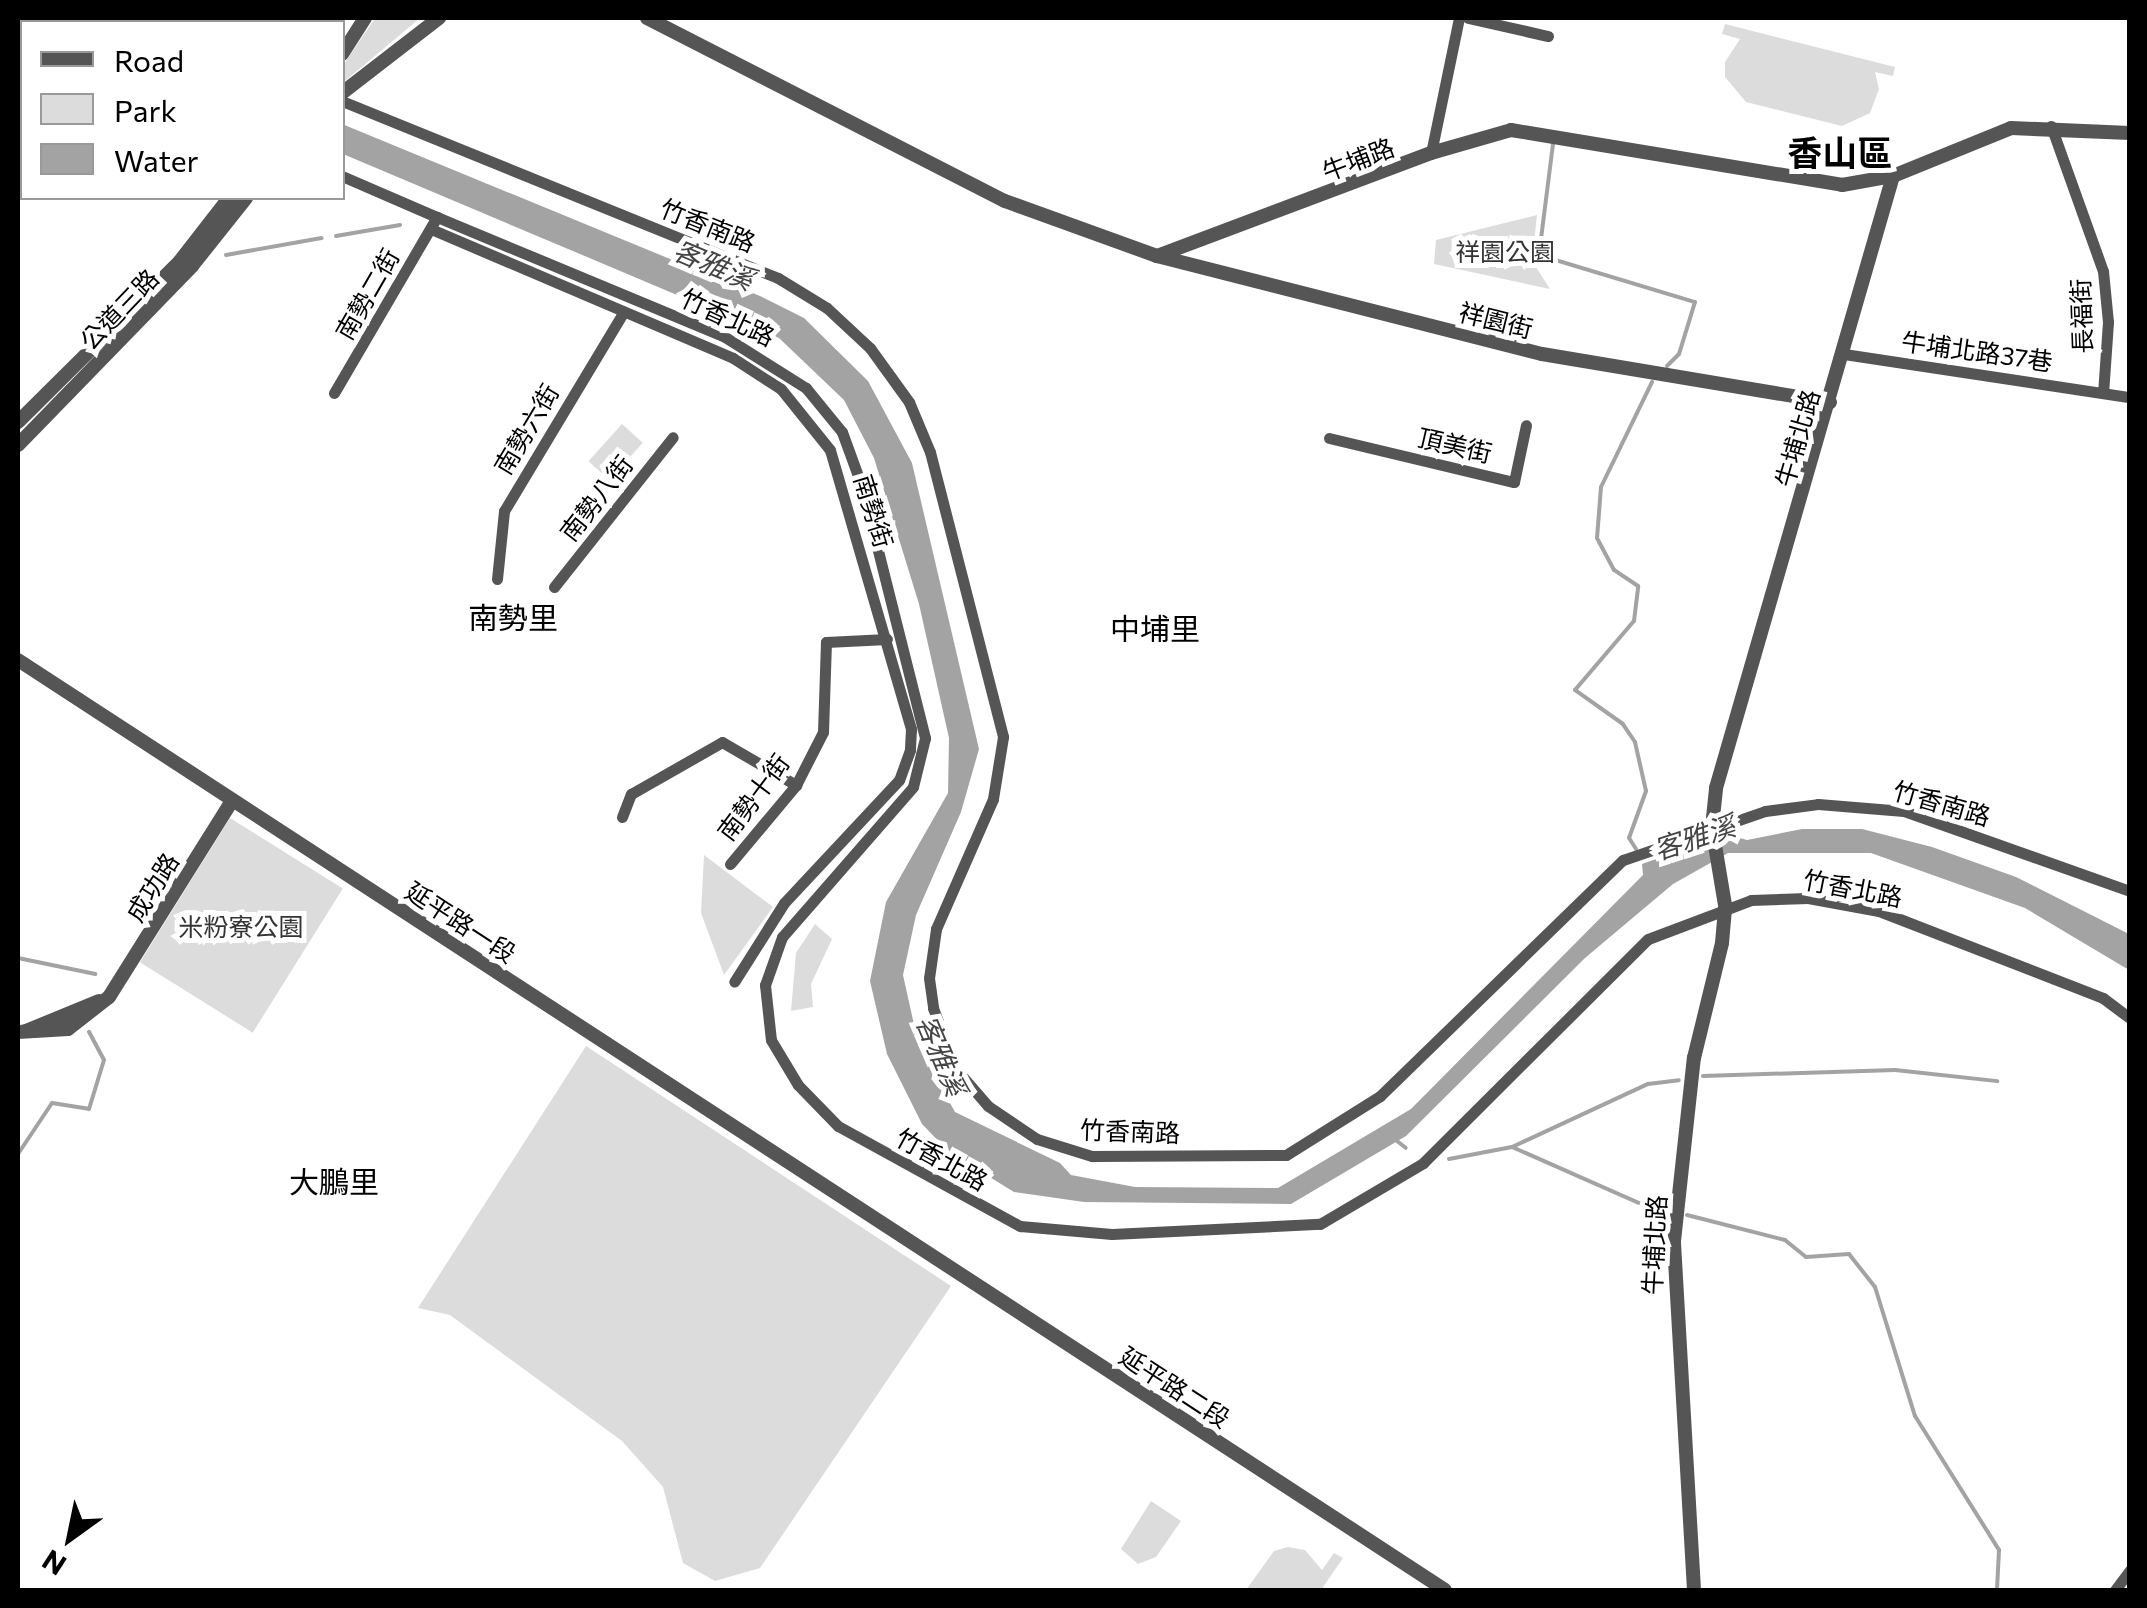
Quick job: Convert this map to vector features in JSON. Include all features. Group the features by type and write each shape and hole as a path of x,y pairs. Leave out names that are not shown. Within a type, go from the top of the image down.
{"street":[{"path":"345,49 364,18"},
{"path":"345,95 439,18"},
{"path":"647,18 1004,201 1158,256"},
{"path":"1431,153 1459,18"},
{"path":"1468,18 1548,36"},
{"name":"竹香南路","path":"345,98 778,278 827,308 870,348 908,402 951,527 1003,737 993,799 936,929 929,978 933,1008 956,1068 988,1106 1036,1139 1092,1156 1286,1154 1380,1096 1623,860 1712,827 1790,806 1904,811 2130,891"},
{"name":"牛埔路","path":"1158,256 1431,153 1511,130 1842,185 1893,176 2011,128 2050,126 2130,133"},
{"name":"長福街","path":"2050,126 2103,271 2108,341 2103,392"},
{"name":"牛埔北路","path":"1694,1590 1674,1240 1694,1058 1725,905 1712,827 1716,788 1893,176"},
{"name":"竹香北路","path":"345,177 436,221 767,358 806,388 842,432 919,695 922,764 901,801 782,936 770,960 765,1013 782,1063 817,1108 983,1208 1020,1226 1077,1234 1320,1224 1423,1163 1648,939 1725,905 1808,898 1879,910 2103,998 2130,1018"},
{"name":"公道三路","path":"18,422 180,260 226,200"},
{"name":"公道三路","path":"18,445 192,266 244,200"},
{"name":"南勢街","path":"436,221 623,313 733,358 781,389 830,450 846,492 911,729 900,780 784,904 734,982"},
{"name":"南勢二街","path":"334,394 436,221"},
{"path":"1212,236 1204,252 1218,272"},
{"name":"祥園街","path":"1158,256 1542,354 1830,402"},
{"name":"南勢六街","path":"497,579 504,511 623,313"},
{"name":"牛埔北路37巷","path":"1844,354 2130,396"},
{"name":"頂美街","path":"1330,438 1514,482 1526,425"},
{"name":"南勢八街","path":"554,587 673,437"},
{"name":"南勢十街","path":"730,864 796,785 824,732 826,642 887,640"},
{"name":"延平路一段","path":"18,660 880,1224"},
{"path":"622,817 631,794 722,742 796,785"},
{"name":"成功路","path":"20,1032 109,997 232,801"},
{"name":"延平路二段","path":"880,1224 1445,1590"},
{"path":"2115,1590 2130,1570"}],"green space":[{"path":"375,18 420,18 345,81 345,63"},
{"path":"1725,24 1895,67 1893,76 1875,72 1879,89 1870,113 1842,126 1746,102 1725,77 1725,62 1740,39 1722,34"},
{"name":"祥園公園","path":"1537,215 1532,261 1550,289 1434,264 1436,240"},
{"path":"622,424 643,443 609,480 589,461"},
{"name":"米粉寮公園","path":"230,818 343,888 253,1033 140,962"},
{"path":"704,855 773,907 724,975 701,913"},
{"path":"815,924 832,939 811,984 813,1007 791,1011 796,953"},
{"path":"586,1046 951,1286 760,1568 715,1581 683,1563 663,1487 622,1441 450,1315 418,1308"},
{"path":"1151,1501 1181,1521 1156,1557 1138,1564 1121,1549"},
{"path":"1288,1547 1305,1550 1322,1570 1334,1553 1343,1558 1321,1590 1246,1590 1274,1551"}],"water":[{"name":"客雅溪","path":"345,125 760,296 804,318 868,381 912,463 979,749 961,812 916,915 903,975 919,1047 955,1112 1060,1163 1071,1175 1135,1187 1278,1188 1411,1109 1643,875 1642,864 1726,834 1747,840 1802,829 1862,829 1932,847 2016,877 2129,934 2129,970 2025,908 1871,853 1728,853 1673,884 1585,958 1406,1136 1291,1204 1084,1202 1014,1192 949,1152 922,1124 887,1054 870,981 886,902 948,793 949,738 919,604 874,458 844,400 779,338 345,155"}],"waterway":[{"path":"1553,144 1539,255 1695,302 1679,354 1667,366"},
{"path":"336,236 400,225"},
{"path":"226,255 321,238"},
{"path":"1636,849 1629,838 1646,791 1635,742 1623,724 1575,690 1634,621 1638,586 1614,570 1597,538 1601,487 1652,382"},
{"path":"18,958 95,974"},
{"path":"18,1154 52,1103 89,1109 104,1060 89,1032"},
{"path":"1703,1076 1895,1070 1997,1081"},
{"path":"1512,1147 1648,1084 1679,1080"},
{"path":"1397,1141 1406,1148"},
{"path":"1449,1159 1512,1147 1664,1214"},
{"path":"1687,1215 1785,1240 1806,1257 1849,1254 1875,1287 1915,1416 1999,1550 1997,1590"}],"district":[{"name":"香山區","path":"1840,152"},
{"name":"南勢里","path":"513,617"},
{"name":"中埔里","path":"1155,628"},
{"name":"大鵬里","path":"334,1181"}]}
